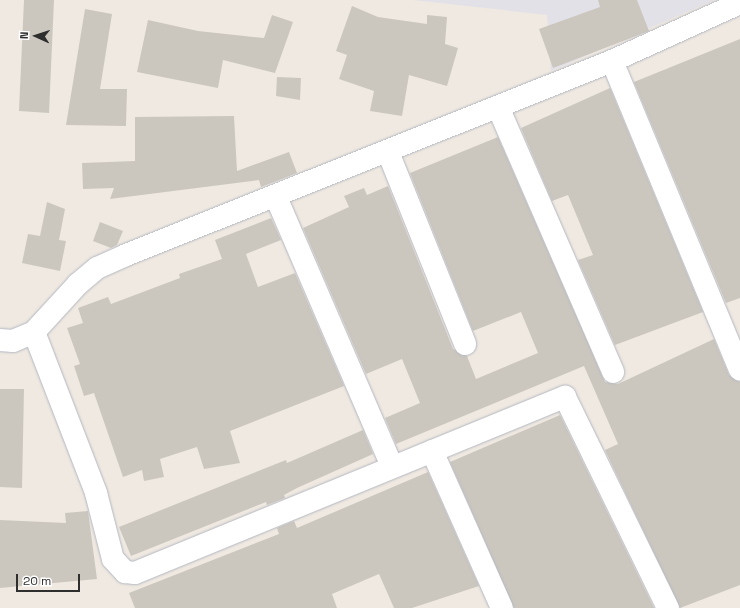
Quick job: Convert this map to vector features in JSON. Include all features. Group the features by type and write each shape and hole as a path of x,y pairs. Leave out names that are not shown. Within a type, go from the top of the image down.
{"street":[{"path":"0,340 13,341 34,332 78,284 97,268 612,61 740,3"},
{"path":"612,61 740,370"},
{"path":"498,107 613,372"},
{"path":"388,152 465,344"},
{"path":"276,197 392,466"},
{"path":"34,332 96,493 113,559 125,572 135,573 392,466 565,397 668,608"},
{"path":"432,451 502,608"}],"shaded area":[{"path":"413,0 714,0 551,71 547,15"}],"building":[{"path":"24,0 54,0 49,113 19,111"},
{"path":"598,0 637,0 649,31 553,68 539,29 600,7"},
{"path":"352,6 378,17 427,24 427,15 447,17 445,44 458,48 447,86 409,75 402,116 370,111 374,91 339,79 347,55 336,51"},
{"path":"85,9 112,14 100,89 127,89 126,126 66,125"},
{"path":"272,15 293,22 275,73 223,60 218,88 137,72 148,20 198,31 264,38"},
{"path":"740,39 740,298 726,303 634,82"},
{"path":"277,77 301,78 300,100 276,96"},
{"path":"610,88 703,312 615,345 578,260 593,255 568,195 552,201 521,128"},
{"path":"234,116 237,171 289,152 297,173 261,187 259,180 110,199 114,188 83,189 82,163 135,161 135,117"},
{"path":"498,137 605,382 618,384 714,339 729,375 740,382 740,585 680,608 605,450 618,444 584,366 396,444 385,418 420,403 402,359 366,374 303,228 349,207 344,196 364,188 367,195 388,186 453,349 467,356 476,379 538,353 521,312 473,331 410,173"},
{"path":"47,202 65,209 59,240 66,241 60,271 22,263 28,234 40,236"},
{"path":"271,218 281,240 246,254 258,287 295,273 344,386 230,431 240,463 204,469 197,447 160,459 164,477 144,481 142,470 123,477 94,393 84,396 74,366 80,364 67,328 83,323 78,308 108,297 111,304 180,278 179,274 222,259 215,240"},
{"path":"100,222 123,231 117,245 111,248 93,241"},
{"path":"0,389 24,389 22,488 0,487"},
{"path":"560,415 654,608 514,608 450,462"},
{"path":"363,430 373,454 297,488 284,495 285,498 267,505 266,502 131,556 119,527 286,460 287,463"},
{"path":"428,472 479,586 412,608 394,608 379,574 332,594 337,608 135,608 129,593 279,534 277,528 294,521 297,528"},
{"path":"88,511 97,579 0,588 0,520 66,523 65,513"}]}
